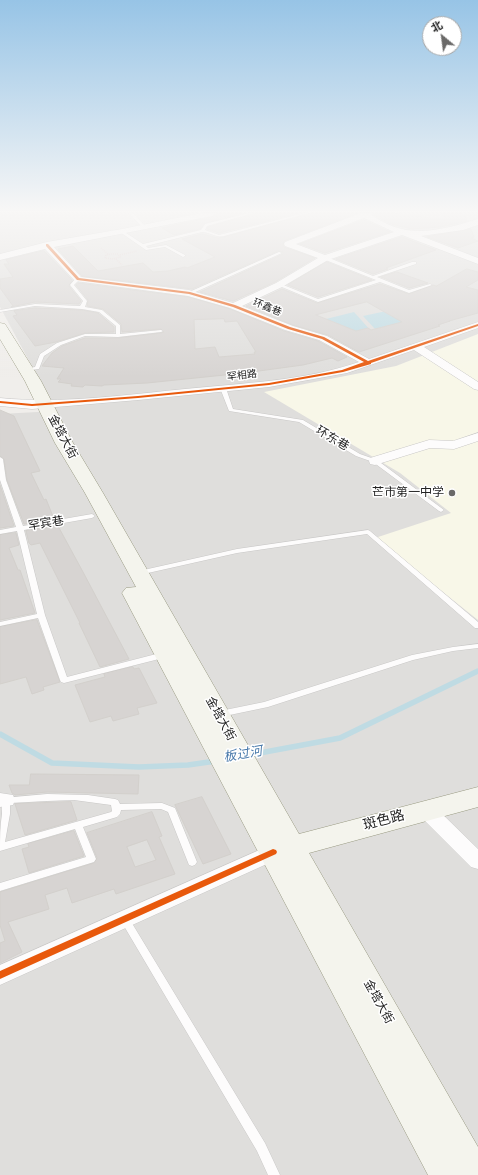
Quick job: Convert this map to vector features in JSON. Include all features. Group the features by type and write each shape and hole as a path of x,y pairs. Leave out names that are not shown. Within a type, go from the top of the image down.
{"main road":[{"name":"金塔大街","path":"0,327 26,370 52,446 92,516 167,655 217,724"},
{"name":"金塔大街","path":"0,345 64,443 139,573 217,724 245,782 282,849 474,1175"},
{"name":"斑色路","path":"282,849 478,797"},
{"name":"金塔大街","path":"282,849 447,1175"}],"street":[{"path":"68,268 78,279"},
{"path":"234,306 279,285 308,268"},
{"name":"环鑫巷","path":"78,279 189,293 234,306 289,328 323,338 369,363"},
{"name":"罕相路","path":"0,402 38,404 138,397 269,384 343,371 478,325"},
{"path":"416,347 478,387"},
{"path":"375,461 429,444 454,444 478,437"},
{"path":"426,810 478,861"},
{"path":"0,975 124,918 282,849"}],"lane":[{"path":"189,293 246,268"},
{"path":"350,268 410,292 430,285"},
{"path":"373,277 400,268"},
{"path":"78,279 72,285 85,301 82,308"},
{"path":"279,285 318,301 380,280"},
{"path":"0,311 35,305 82,308 100,311 118,326 118,336"},
{"path":"26,370 37,368 42,355 59,344 85,335 118,336 161,331"},
{"name":"环东巷","path":"223,388 231,410 301,421 358,455 375,461 441,510"},
{"path":"0,459 2,480 20,528 41,615 64,680 167,655"},
{"name":"罕宾巷","path":"0,532 92,516"},
{"path":"139,573 237,551 368,532 478,626"},
{"path":"0,624 41,615"},
{"path":"217,724 265,706 412,658 453,649 478,646"},
{"path":"58,797 96,798 116,802 116,807 117,812 114,815 0,847 6,814 3,800 58,797"},
{"path":"116,807 162,806 172,810 192,862"},
{"path":"0,887 91,859 78,826"},
{"path":"124,918 261,1147 274,1175"}],"shaded area":[{"path":"0,268 478,268 478,1175 0,1175 0,414 56,411 0,307"},
{"name":"芒市第一中学","path":"478,334 478,620 375,538 451,513 400,473 264,392 396,366"}],"water":[{"path":"391,310 412,317 386,330 375,329 363,316"},
{"path":"354,312 371,331 356,333 318,321"}],"building":[{"path":"7,268 60,268 72,280 69,286 81,301 79,304 35,302 11,307 13,306 0,288 0,279 13,277"},
{"path":"75,268 95,268 98,271 116,268 148,268 153,272 187,268 240,268 192,289 82,276"},
{"path":"253,268 299,268 275,282 233,301 200,292"},
{"path":"317,268 342,268 372,280 318,297 288,285"},
{"path":"358,268 388,269 373,274"},
{"path":"467,269 478,272 478,280 466,287 478,290 478,313 449,321 438,325 440,326 359,352 328,335 293,325 246,306 282,289 317,303 380,284 409,294 433,285 436,286","holes":["367,302 402,322 371,330 368,328 356,331 316,315"]},
{"path":"397,272 428,283 409,288 381,277"},
{"path":"78,283 188,297 230,309 284,331 318,341 347,357 338,361 332,358 303,365 244,373 147,383 102,386 85,385 83,387 71,386 72,384 58,382 61,379 57,379 64,368 42,366 52,353 62,346 85,338 118,338 164,332 161,329 122,332 121,324 103,309 87,306 88,300 76,285","holes":["224,319 225,322 237,321 256,352 254,352 255,354 219,357 215,347 195,349 194,320"]},
{"path":"35,308 82,310 98,313 114,327 114,332 85,333 56,342 35,346 13,316 17,315 14,311"},
{"path":"0,410 14,416 40,471 31,473 44,500 46,499 54,519 24,524 7,480 4,459 0,456"},
{"path":"0,485 14,526 0,528"},
{"path":"58,526 129,659 100,667 40,543 31,545 29,543 26,531"},
{"path":"16,533 19,545 9,548 18,570 20,570 35,613 0,620 0,535"},
{"path":"37,620 60,682 43,687 44,690 32,694 26,677 0,684 0,627"},
{"path":"133,667 134,669 139,668 157,703 137,708 139,714 113,721 111,716 90,722 75,685 105,677 104,674"},
{"path":"31,774 139,775 138,794 47,792 15,795 12,793 9,785 29,785"},
{"path":"202,797 231,854 203,864 175,805"},
{"path":"71,802 77,820 25,835 15,804"},
{"path":"152,812 162,836 159,837 175,874 116,894 114,889 72,903 67,888 45,895 49,909 8,922 22,952 0,963 0,943 5,941 0,925 0,892 94,863 97,858 87,833","holes":["147,840 156,860 135,867 127,847"]},
{"path":"74,831 84,856 29,873 22,849 29,847 28,844"}],"waterway":[{"name":"板过河","path":"249,755 340,738 478,671"},
{"name":"板过河","path":"0,734 52,763 139,767 188,765 216,761"}],"cycle path":[{"path":"68,268 78,279 189,293 234,306 289,328 323,338 369,363"},
{"path":"0,402 32,405 138,397 269,384 343,371 478,325"},
{"path":"0,975 273,852"}],"place":[{"name":"芒市第一中学","path":"452,493"}]}
